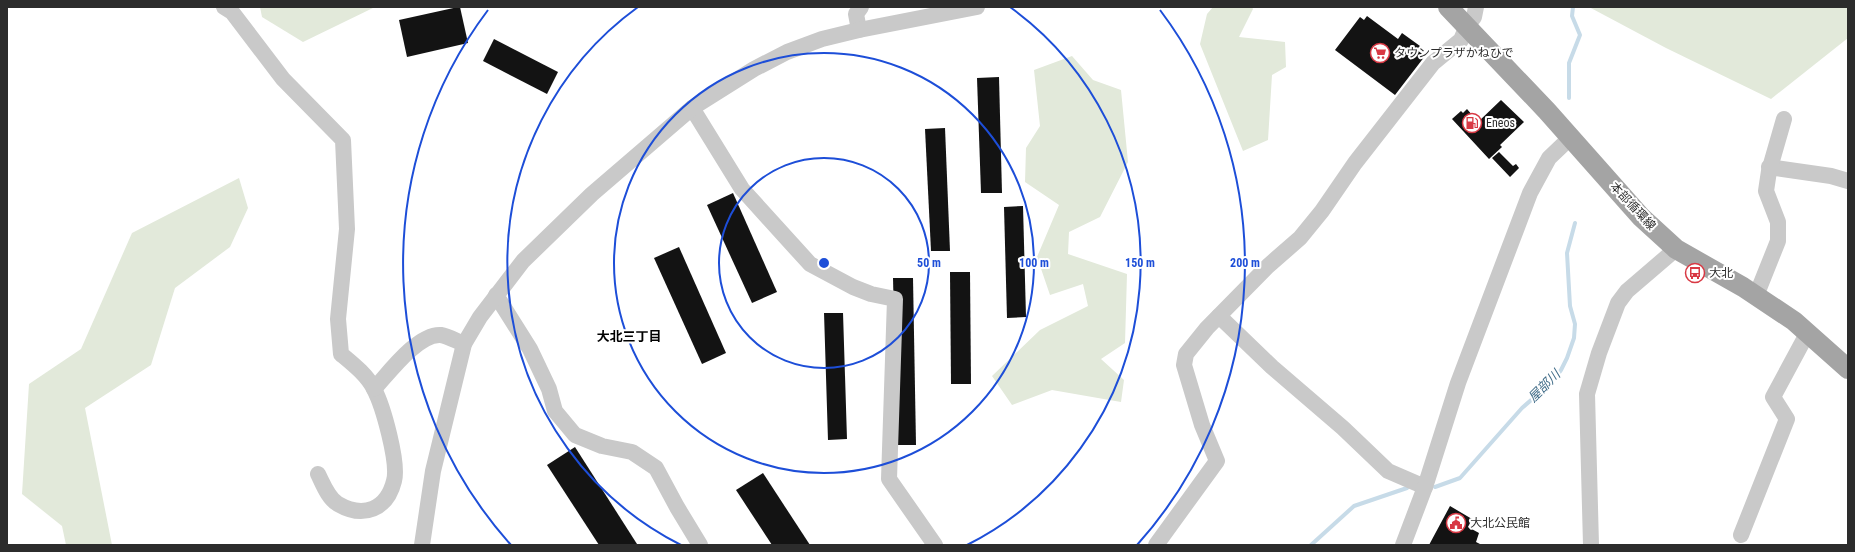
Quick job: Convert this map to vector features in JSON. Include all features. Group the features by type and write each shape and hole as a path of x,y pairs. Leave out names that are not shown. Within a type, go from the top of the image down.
{"main road":[{"name":"本部循環線","path":"1448,7 1571,137 1641,217 1676,250 1756,296 1808,332 1846,362"}],"street":[{"path":"224,7 232,12 283,79 343,140 347,229 338,319 341,354 366,376 374,389 395,460 394,481 383,504 371,511 354,510 337,503 324,488 318,474"},
{"path":"859,30 856,14 861,7"},
{"path":"422,545 433,471 464,344 480,317 523,261 592,194 692,108 754,69 787,52 822,39 859,30 977,7"},
{"path":"1156,545 1217,461 1202,425 1184,365 1186,354 1219,316 1268,266 1300,238 1322,211 1355,163 1433,63 1461,40 1467,26 1474,17 1476,7"},
{"path":"692,108 742,189 810,264 853,287 871,294 895,299 889,478 935,545"},
{"path":"1756,296 1778,241 1778,222 1766,190 1770,167 1784,119"},
{"path":"1403,545 1425,487 1458,383 1530,193 1549,158 1571,137"},
{"path":"1770,167 1831,176 1848,181"},
{"path":"1591,545 1587,394 1618,303 1626,291 1676,250"},
{"path":"496,295 530,349 549,389 555,411 575,435 602,446 632,452 656,468 700,545"},
{"path":"1219,316 1272,367 1343,428 1388,471 1425,487"},
{"path":"1741,535 1787,419 1774,397 1808,332"},
{"path":"374,389 410,350 429,338 441,335 464,344"}],"green space":[{"path":"260,7 375,7 303,42 262,17"},
{"path":"1213,7 1252,7 1253,9 1239,37 1285,42 1286,67 1272,75 1268,140 1243,151 1200,44 1207,14"},
{"path":"1589,7 1848,7 1848,38 1771,99 1666,48"},
{"path":"1072,56 1093,80 1121,90 1128,162 1100,217 1069,232 1068,254 1127,274 1125,343 1101,359 1124,380 1121,402 1052,390 1012,405 992,376 1040,330 1088,306 1083,284 1050,295 1037,257 1059,205 1025,182 1026,148 1040,126 1034,70"},
{"path":"239,178 248,208 230,247 175,288 151,365 85,408 112,545 66,545 62,526 22,494 29,384 81,349 132,233"}],"building":[{"path":"460,7 468,43 407,57 399,20"},
{"name":"タウンプラザかねひで","path":"1367,16 1398,39 1402,33 1420,46 1417,50 1425,56 1395,95 1335,50 1360,17 1364,20"},
{"path":"494,39 558,72 547,94 483,61"},
{"path":"999,77 1002,193 981,193 977,78"},
{"path":"1501,100 1524,122 1500,145 1502,147 1489,159 1452,119 1461,111 1463,113 1467,109 1478,122"},
{"path":"945,128 950,251 931,251 925,129"},
{"path":"1499,152 1513,166 1516,164 1519,168 1510,177 1492,158"},
{"path":"733,193 777,292 752,303 707,205"},
{"path":"1023,206 1026,317 1007,318 1004,207"},
{"path":"679,247 726,353 702,364 654,258"},
{"path":"950,272 970,272 971,384 951,384"},
{"path":"893,278 913,278 916,445 897,445"},
{"path":"824,313 843,313 847,439 828,440"},
{"path":"575,447 637,544 636,545 599,545 547,465"},
{"path":"763,473 810,545 772,545 736,490"},
{"name":"大北公民館","path":"1450,506 1472,519 1468,527 1479,533 1476,542 1482,545 1429,545"}],"waterway":[{"path":"1569,98 1569,63 1580,35 1572,16 1573,7"},
{"name":"屋部川","path":"1435,487 1460,478 1522,408 1553,381 1561,370 1574,338 1575,324 1570,306 1567,253 1575,223"},
{"name":"屋部川","path":"1311,545 1354,506 1407,488"}],"place":[{"name":"タウンプラザかねひで","path":"1380,53"},
{"name":"Eneos","path":"1472,123"},
{"name":"大北","path":"1695,273"},
{"name":"大北公民館","path":"1456,523"}],"district":[{"name":"大北三丁目","path":"629,336"}]}
